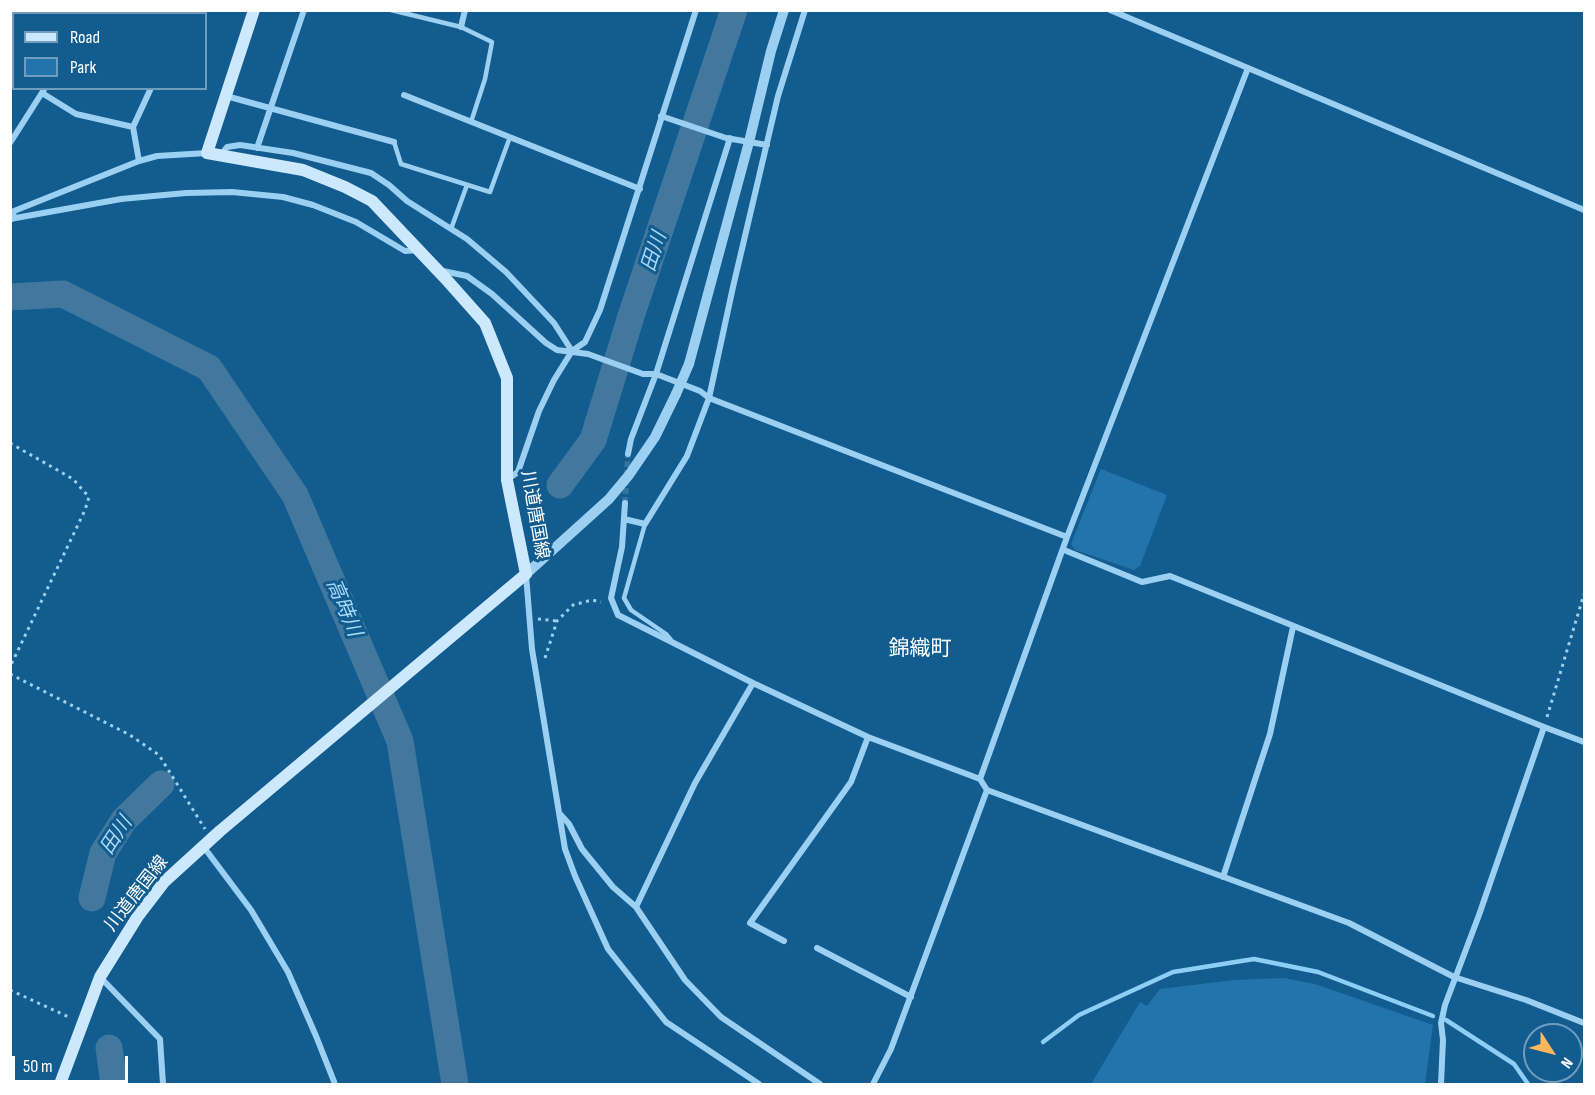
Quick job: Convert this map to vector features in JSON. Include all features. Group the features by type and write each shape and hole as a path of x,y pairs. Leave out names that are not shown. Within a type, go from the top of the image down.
{"main road":[{"path":"207,153 254,10"},
{"name":"川道唐国線","path":"60,1084 100,977 138,916 164,882 211,839 526,574 507,480 507,378 485,323 372,201 303,170 207,153"}],"street":[{"path":"256,148 303,10"},
{"path":"461,27 465,10"},
{"path":"507,480 518,472 539,411 554,380 572,351 585,342 600,310 696,10"},
{"path":"759,1084 666,1022 608,949 565,849 532,649 526,574 584,523 616,491 655,437 676,394 689,364 771,51 784,10"},
{"path":"624,519 645,524 687,456 709,398 778,96 805,10"},
{"path":"1110,10 1584,210"},
{"path":"980,779 1067,537 1248,68"},
{"path":"139,160 133,127 150,90"},
{"path":"10,143 44,91 76,114 133,127"},
{"path":"404,95 640,189"},
{"path":"226,96 394,142"},
{"path":"662,116 728,138 767,145"},
{"path":"628,454 631,438 656,374 728,138"},
{"path":"221,155 227,147 240,145 293,153 371,172 389,184 407,201 467,239 506,272 554,323 572,351"},
{"path":"11,219 14,211 139,160 157,156 207,153"},
{"path":"11,219 121,199 186,193 232,192 283,197 312,205 357,222 405,251 419,250"},
{"path":"439,271 467,276 492,294 546,343 557,350 588,354 644,374 656,374 700,391 709,398 1067,537"},
{"path":"625,503 622,547 611,598 618,615 753,683 868,737 980,779 987,790 1349,923 1455,977 1526,1000 1584,1023"},
{"path":"1064,549 1143,582 1170,576 1584,742"},
{"path":"1223,877 1270,734 1293,627"},
{"path":"636,907 695,783 753,683"},
{"path":"1441,1084 1443,1040 1441,1023 1444,1005 1479,915 1544,727"},
{"path":"784,941 750,923 851,782 868,737"},
{"path":"873,1084 891,1049 987,790"},
{"path":"559,813 569,824 582,849 613,887 636,907 685,980 721,1017 820,1084"},
{"path":"211,839 288,972 335,1084"},
{"path":"817,948 911,997"},
{"path":"100,977 160,1039 163,1084"}],"lane":[{"path":"391,10 461,27 492,42 485,79 471,122"},
{"path":"394,142 401,164 489,192 510,137"},
{"path":"451,229 467,185"},
{"path":"645,524 624,598 631,610 666,633 674,643"}],"path":[{"path":"10,443 73,479 89,497 10,667"},
{"path":"1544,727 1584,594"},
{"path":"538,679 557,621 573,605 592,600 613,604"},
{"path":"530,618 557,621"},
{"path":"10,675 130,735 159,755 211,839"},
{"path":"10,990 81,1023"}],"green space":[{"path":"1101,469 1167,495 1140,566 1134,570 1075,550 1071,544"},
{"path":"1284,978 1315,984 1433,1025 1425,1084 1091,1084 1140,1002 1147,1006 1160,989 1234,980"}],"waterway":[{"name":"田川","path":"560,485 593,440 632,313 734,10"},
{"name":"高時川","path":"10,297 63,294 209,368 295,495 400,741 455,1084"},
{"name":"田川","path":"92,898 103,853 124,820 161,784"},
{"path":"1043,1042 1079,1015 1173,972 1254,959 1318,972 1433,1016"},
{"path":"1446,1020 1514,1064 1528,1084"},
{"name":"田川","path":"109,1048 114,1084"}],"tunnel":[{"path":"625,503 628,454"}],"district":[{"name":"錦織町","path":"920,650"}]}
